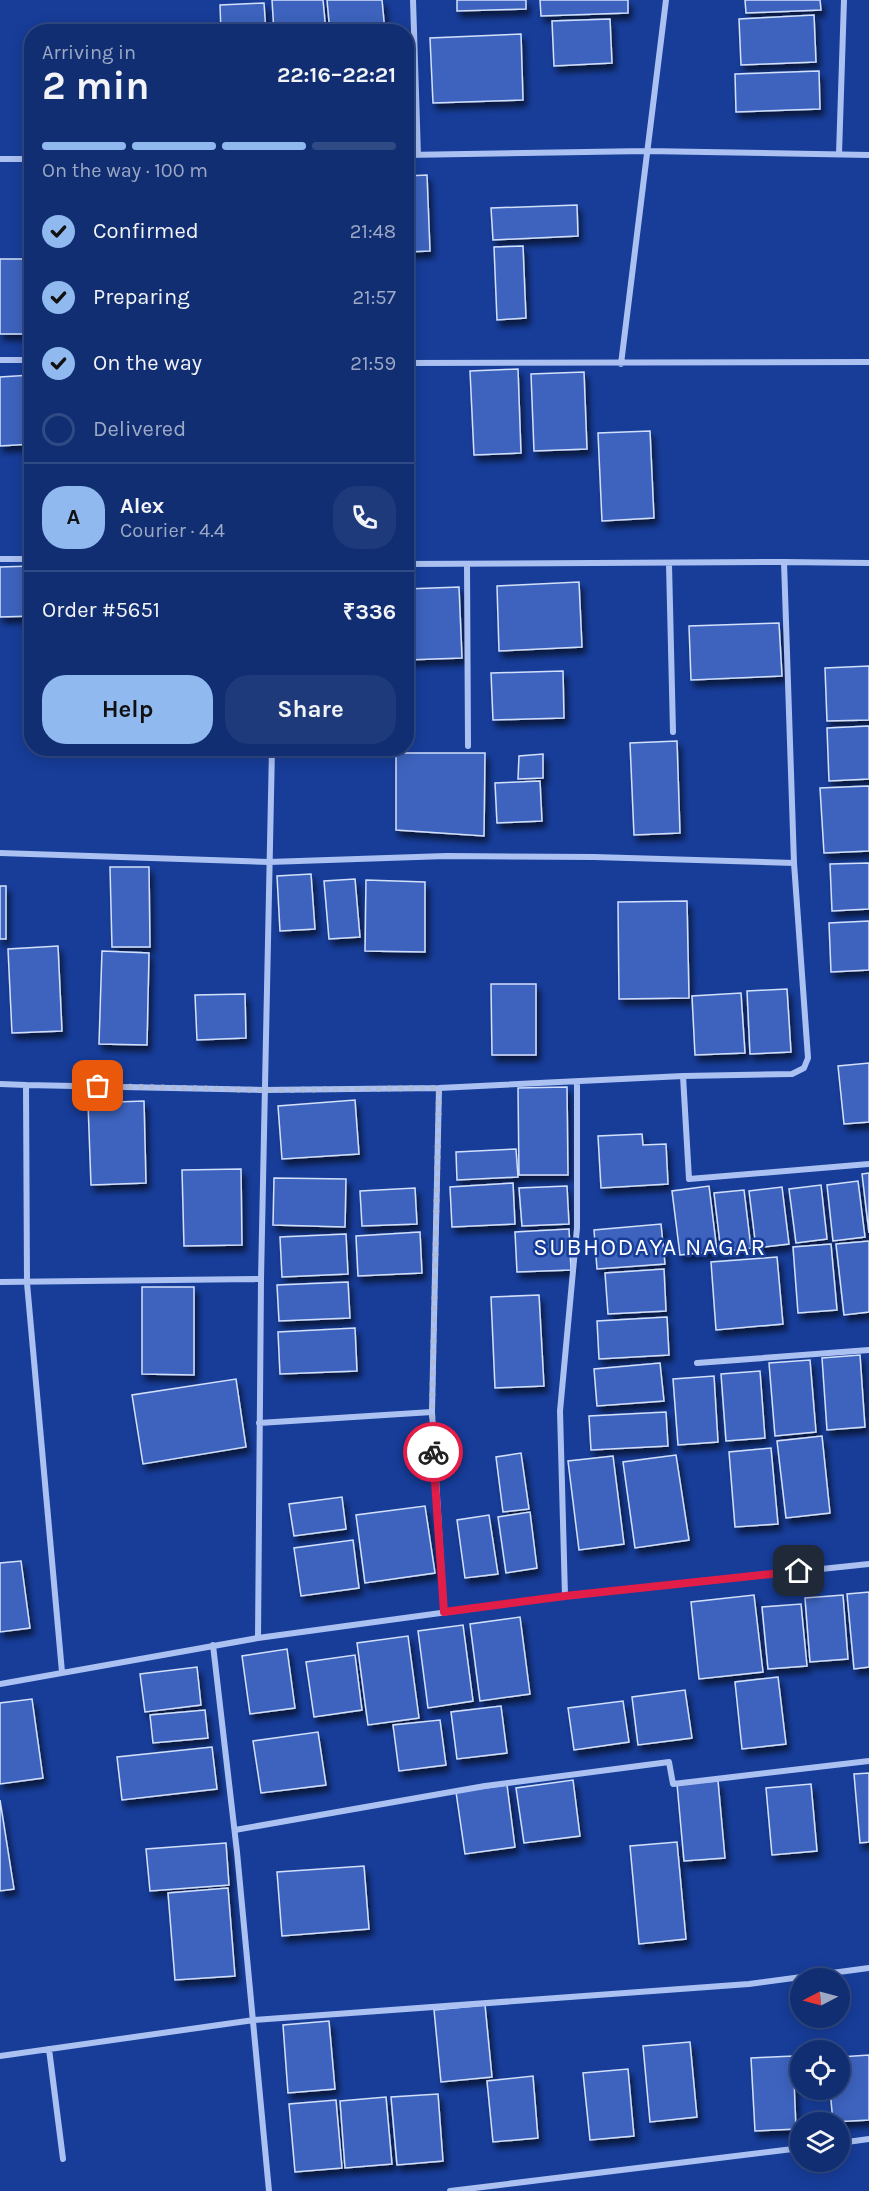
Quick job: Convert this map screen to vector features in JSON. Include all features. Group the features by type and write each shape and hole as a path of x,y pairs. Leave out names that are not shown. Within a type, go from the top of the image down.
{"street":[{"path":"413,0 414,24"},
{"path":"621,364 666,0"},
{"path":"839,154 844,0"},
{"path":"414,31 418,155"},
{"path":"414,155 646,151 869,155"},
{"path":"0,159 24,159"},
{"path":"0,360 24,360"},
{"path":"414,363 869,362"},
{"path":"0,559 24,559"},
{"path":"0,1084 264,1090 439,1088 683,1076 792,1074 804,1068 808,1058 806,1002 794,863 784,562"},
{"path":"414,564 869,563"},
{"path":"467,564 468,746"},
{"path":"669,564 672,732"},
{"path":"258,1638 261,1279 272,756"},
{"path":"0,853 269,862 469,856 794,863"},
{"path":"683,1076 689,1179 869,1164"},
{"path":"565,1596 560,1411 577,1228 577,1082"},
{"path":"26,1085 27,1283 62,1672"},
{"path":"439,1088 432,1412 444,1612"},
{"path":"0,1282 261,1279"},
{"path":"697,1363 869,1350"},
{"path":"259,1423 432,1412"},
{"path":"0,1684 213,1645 444,1612 565,1596 869,1564"},
{"path":"213,1645 235,1830 269,2191"},
{"path":"235,1830 485,1786 613,1768 669,1762 673,1784 869,1761"},
{"path":"0,2056 254,2020 749,1984 869,1968"},
{"path":"49,2049 63,2159"},
{"path":"850,2142 869,2139"},
{"path":"450,2191 790,2149"}],"building":[{"path":"272,0 323,0 325,24 274,24"},
{"path":"327,0 382,0 384,24 329,24"},
{"path":"457,0 526,0 526,9 457,11"},
{"path":"540,0 628,0 628,13 541,16"},
{"path":"745,0 820,0 821,10 746,13"},
{"path":"264,3 265,24 221,24 220,5"},
{"path":"814,15 816,62 741,65 739,19"},
{"path":"610,19 612,63 554,66 552,21"},
{"path":"521,34 523,100 433,103 430,38"},
{"path":"819,71 820,109 736,112 735,74"},
{"path":"427,175 430,251 414,252 414,176"},
{"path":"577,205 578,236 493,240 491,208"},
{"path":"523,246 526,318 497,320 494,247"},
{"path":"0,259 24,259 24,334 0,334"},
{"path":"518,369 521,453 474,455 470,371"},
{"path":"584,372 587,449 534,451 531,374"},
{"path":"24,375 24,444 0,446 0,377"},
{"path":"650,431 654,518 602,521 598,433"},
{"path":"24,566 24,616 0,617 0,567"},
{"path":"579,582 582,647 499,651 497,586"},
{"path":"459,587 462,658 414,660 414,589"},
{"path":"779,623 782,676 691,680 689,626"},
{"path":"869,666 869,720 827,721 825,668"},
{"path":"563,671 564,718 493,720 491,673"},
{"path":"869,726 869,779 829,781 827,728"},
{"path":"677,741 680,833 634,835 630,743"},
{"path":"414,753 485,753 484,836 396,830 396,756 414,756"},
{"path":"543,754 543,778 518,779 519,756"},
{"path":"540,781 542,821 497,823 495,783"},
{"path":"869,786 869,851 824,853 820,788"},
{"path":"869,863 869,909 832,911 830,864"},
{"path":"110,867 149,867 150,947 112,947"},
{"path":"311,874 315,929 280,931 277,876"},
{"path":"355,879 360,937 329,939 324,881"},
{"path":"366,880 425,882 425,952 365,951"},
{"path":"0,886 6,886 6,939 0,939"},
{"path":"687,901 689,998 619,999 618,902"},
{"path":"869,921 869,970 831,972 829,923"},
{"path":"58,946 62,1031 12,1033 8,949"},
{"path":"102,951 149,953 147,1045 99,1044"},
{"path":"491,984 536,984 536,1055 492,1055"},
{"path":"787,989 791,1052 750,1054 747,991"},
{"path":"741,993 745,1053 695,1055 692,996"},
{"path":"245,994 246,1038 197,1040 195,995"},
{"path":"869,1063 869,1122 844,1124 838,1066"},
{"path":"567,1087 568,1175 519,1175 518,1088"},
{"path":"355,1100 359,1154 282,1159 278,1106"},
{"path":"144,1101 146,1183 91,1185 88,1103"},
{"path":"642,1134 643,1145 666,1144 668,1184 601,1188 598,1136"},
{"path":"516,1149 518,1177 457,1180 456,1152"},
{"path":"241,1169 242,1245 184,1246 182,1170"},
{"path":"869,1173 869,1233 862,1174"},
{"path":"274,1178 346,1179 345,1227 273,1225"},
{"path":"858,1181 865,1237 833,1241 827,1185"},
{"path":"513,1183 515,1224 452,1227 450,1187"},
{"path":"821,1185 827,1239 796,1243 789,1189"},
{"path":"567,1186 569,1224 522,1226 519,1188"},
{"path":"709,1186 717,1251 680,1255 672,1191"},
{"path":"782,1187 789,1244 756,1248 749,1191"},
{"path":"415,1188 417,1224 362,1226 360,1191"},
{"path":"744,1190 751,1248 721,1252 714,1193"},
{"path":"661,1224 665,1264 597,1269 594,1230"},
{"path":"569,1229 571,1270 517,1272 515,1232"},
{"path":"420,1232 422,1273 358,1276 356,1236"},
{"path":"346,1234 348,1274 282,1277 280,1237"},
{"path":"869,1241 869,1312 844,1315 836,1244"},
{"path":"831,1244 837,1310 798,1313 793,1247"},
{"path":"777,1257 783,1324 716,1330 711,1262"},
{"path":"664,1269 666,1311 608,1314 605,1273"},
{"path":"348,1282 350,1318 279,1321 277,1285"},
{"path":"142,1287 194,1287 194,1375 142,1374"},
{"path":"539,1295 544,1386 495,1388 491,1297"},
{"path":"667,1317 669,1355 599,1359 597,1321"},
{"path":"355,1328 357,1371 280,1374 278,1332"},
{"path":"860,1355 865,1427 827,1430 822,1358"},
{"path":"810,1360 816,1432 775,1436 769,1363"},
{"path":"660,1363 664,1401 597,1406 594,1369"},
{"path":"760,1371 765,1438 726,1441 721,1374"},
{"path":"714,1376 718,1442 678,1445 673,1379"},
{"path":"236,1379 246,1447 143,1464 132,1395"},
{"path":"666,1412 668,1446 591,1450 589,1416"},
{"path":"822,1436 830,1513 786,1518 777,1441"},
{"path":"771,1448 778,1524 735,1527 729,1452"},
{"path":"521,1453 529,1509 503,1512 496,1457"},
{"path":"676,1455 689,1540 635,1548 623,1462"},
{"path":"613,1456 624,1544 579,1550 568,1461"},
{"path":"342,1497 346,1529 294,1536 289,1504"},
{"path":"425,1506 435,1573 365,1583 356,1515"},
{"path":"530,1512 537,1568 506,1573 498,1517"},
{"path":"489,1515 498,1574 465,1578 457,1520"},
{"path":"353,1540 359,1588 301,1596 294,1548"},
{"path":"21,1561 30,1628 0,1632 0,1563"},
{"path":"869,1592 869,1667 854,1669 847,1594"},
{"path":"754,1595 763,1672 699,1679 691,1602"},
{"path":"843,1595 848,1659 810,1662 805,1598"},
{"path":"801,1604 807,1666 768,1669 762,1607"},
{"path":"520,1617 530,1694 480,1701 470,1624"},
{"path":"463,1625 473,1701 428,1708 418,1631"},
{"path":"408,1636 419,1718 368,1725 357,1643"},
{"path":"287,1649 295,1708 250,1714 242,1656"},
{"path":"355,1655 362,1710 314,1717 306,1662"},
{"path":"197,1667 201,1705 145,1712 140,1674"},
{"path":"778,1677 786,1744 742,1749 735,1682"},
{"path":"685,1690 692,1738 638,1745 632,1697"},
{"path":"32,1699 43,1778 0,1784 0,1703"},
{"path":"623,1701 629,1742 574,1750 568,1708"},
{"path":"501,1706 507,1753 457,1759 451,1712"},
{"path":"205,1710 208,1738 153,1743 150,1715"},
{"path":"440,1720 446,1765 399,1771 393,1725"},
{"path":"318,1732 326,1785 261,1793 253,1741"},
{"path":"212,1747 217,1789 122,1800 117,1757"},
{"path":"869,1773 869,1842 860,1843 854,1774"},
{"path":"573,1780 580,1836 524,1843 516,1788"},
{"path":"718,1781 725,1858 684,1861 677,1784"},
{"path":"811,1784 817,1851 772,1855 766,1788"},
{"path":"507,1785 515,1847 465,1854 456,1792"},
{"path":"0,1800 14,1889 0,1891"},
{"path":"677,1842 686,1939 639,1944 630,1846"},
{"path":"226,1843 229,1885 150,1891 146,1849"},
{"path":"364,1866 369,1929 282,1936 277,1872"},
{"path":"228,1888 235,1976 175,1980 168,1893"},
{"path":"485,2005 492,2077 441,2082 434,2010"},
{"path":"329,2021 335,2089 288,2093 283,2025"},
{"path":"690,2042 697,2117 650,2122 643,2046"},
{"path":"869,2055 869,2120 850,2121 850,2112 832,2112 831,2100 850,2100 850,2056"},
{"path":"790,2056 790,2100 795,2100 795,2112 790,2112 790,2129 755,2131 751,2058"},
{"path":"628,2069 634,2136 590,2140 583,2073"},
{"path":"533,2076 538,2138 493,2142 487,2081"},
{"path":"438,2094 443,2161 397,2165 391,2097"},
{"path":"386,2097 392,2164 345,2168 340,2101"},
{"path":"336,2100 342,2168 295,2172 289,2104"}],"way so far":[{"path":"98,1086 264,1090 439,1088 433,1452"}],"district":[{"name":"SUBHODAYA NAGAR","path":"650,1247"}],"route":[{"path":"433,1452 444,1612 565,1596 799,1571"}]}
